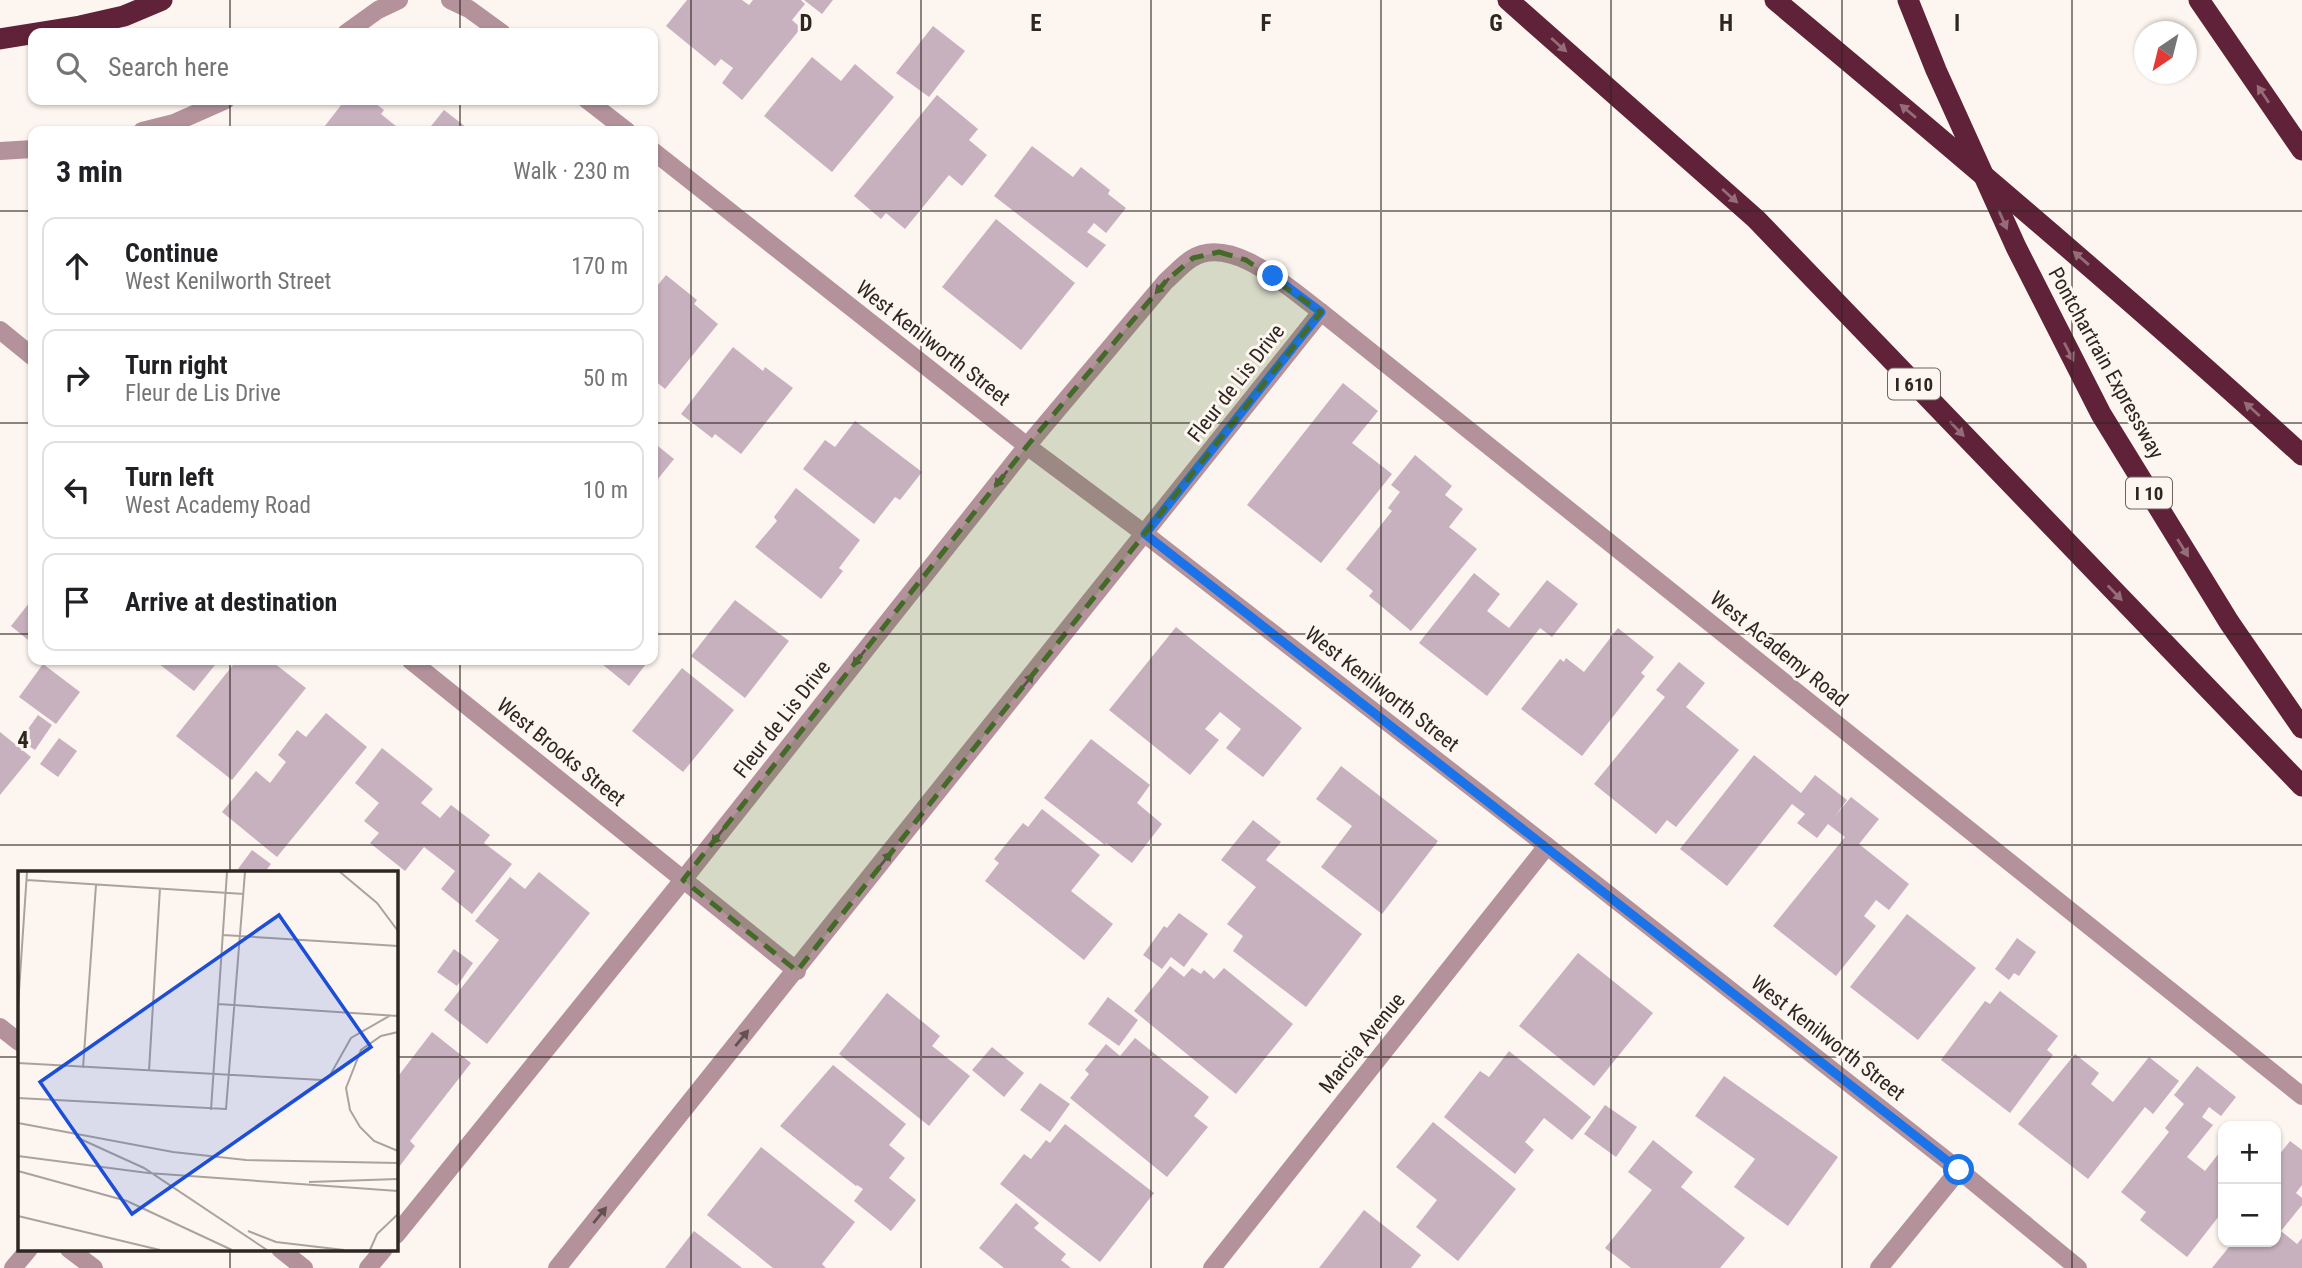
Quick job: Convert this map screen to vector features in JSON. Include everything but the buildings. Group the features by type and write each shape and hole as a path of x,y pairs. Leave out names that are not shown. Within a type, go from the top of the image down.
{"highway":[{"path":"67,28 124,16 162,0"},
{"name":"I 610","path":"1508,0 1756,219 2302,786"},
{"path":"1775,0 2012,198 2302,455"},
{"name":"Pontchartrain Expressway","path":"1908,0 1936,70 2015,247 2101,414 2229,622 2302,728"},
{"path":"2199,0 2302,150"},
{"path":"0,38 28,34"}],"street":[{"path":"353,28 378,10 399,0"},
{"path":"450,0 469,9 495,28"},
{"path":"162,126 215,105"},
{"path":"593,105 621,126"},
{"path":"0,151 28,149"},
{"name":"West Kenilworth Street","path":"658,156 1027,446 1145,534 1547,846 1959,1170 2078,1268"},
{"name":"Fleur de Lis Drive","path":"397,1234 683,880 1027,446 1166,281 1193,258 1219,252"},
{"name":"West Academy Road","path":"1219,252 1246,260 1273,276 1321,312 2302,1096"},
{"name":"Fleur de Lis Drive","path":"557,1268 1321,312"},
{"path":"0,330 28,353"},
{"name":"West Brooks Street","path":"416,665 796,971"},
{"name":"Marcia Avenue","path":"1212,1268 1547,846"},
{"path":"0,1027 18,1041"},
{"path":"1879,1268 1959,1170"},
{"path":"13,1268 28,1250"},
{"path":"70,1250 94,1268"},
{"path":"280,1250 304,1268"},
{"path":"368,1268 383,1250"}],"highlighted area":[{"path":"1219,252 1246,260 1321,312 797,971 683,880 1027,446 1166,281 1193,258"}],"route":[{"path":"1273,276 1321,312 1145,534 1959,1170"}]}
